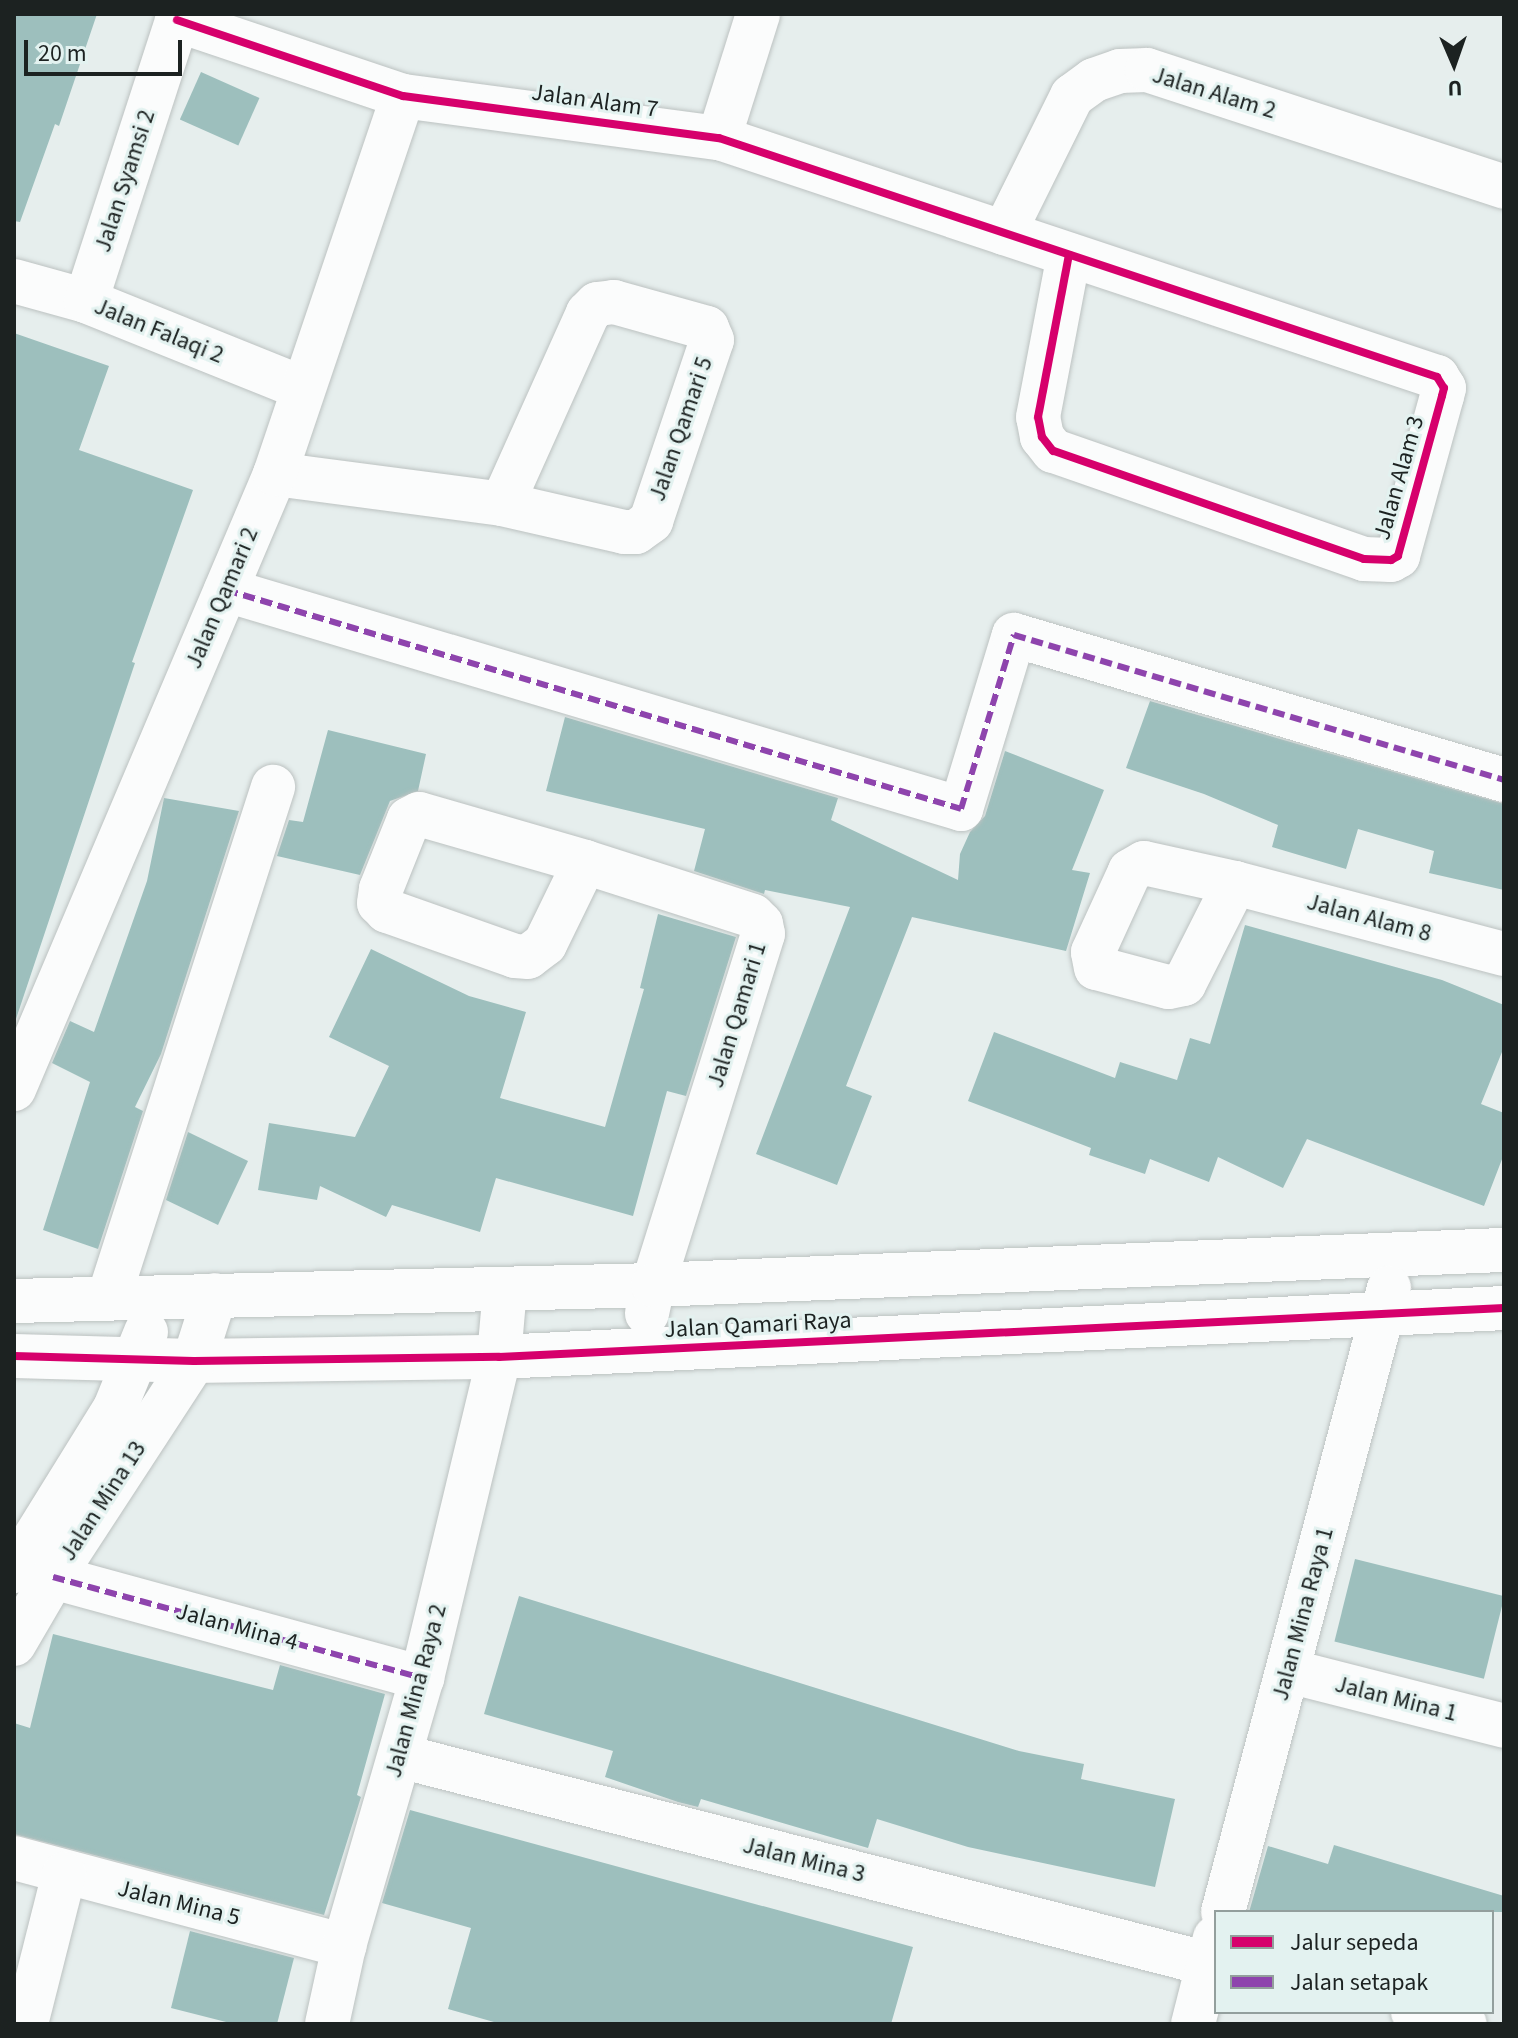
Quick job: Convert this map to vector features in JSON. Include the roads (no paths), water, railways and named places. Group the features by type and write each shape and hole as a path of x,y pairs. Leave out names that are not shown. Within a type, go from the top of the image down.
{"street":[{"path":"719,138 758,14"},
{"name":"Jalan Alam 7","path":"178,17 403,96 719,138 1004,233"},
{"name":"Jalan Syamsi 2","path":"86,301 178,17"},
{"name":"Jalan Alam 2","path":"1004,233 1072,96 1094,80 1120,71 1147,70 1504,187"},
{"name":"Jalan Qamari 2","path":"14,1089 275,474 403,96"},
{"name":"Jalan Alam 3","path":"1004,233 1437,377 1444,388 1398,556 1391,560 1364,559 1053,451 1042,437 1038,417 1069,255"},
{"name":"Jalan Falaqi 2","path":"14,281 86,301 302,388"},
{"name":"Jalan Qamari 5","path":"275,474 502,504 624,532 646,527 712,340 707,328 607,301 597,304 588,313 502,504"},
{"path":"226,590 961,809 1014,635 1504,780"},
{"path":"109,1297 273,787"},
{"name":"Jalan Qamari 1","path":"585,862 753,916 761,924 763,934 653,1285 640,1350"},
{"name":"Jalan Alam 8","path":"1235,883 1504,954"},
{"name":"Jalan Qamari Raya","path":"14,1301 653,1285 1504,1250"},
{"name":"Jalan Mina Raya 1","path":"1224,1910 1397,1256"},
{"name":"Jalan Mina Raya 2","path":"327,2024 344,1946 422,1678 499,1357 505,1289"},
{"name":"Jalan Mina 13","path":"14,1644 34,1574 194,1361 215,1295"},
{"path":"34,1574 138,1359 158,1296"},
{"name":"Jalan Qamari Raya","path":"14,1356 194,1361 499,1357 1504,1308"},
{"name":"Jalan Mina 4","path":"34,1574 422,1678"},
{"name":"Jalan Mina 1","path":"1289,1671 1504,1726"},
{"name":"Jalan Mina 3","path":"400,1756 1213,1955"},
{"name":"Jalan Mina 5","path":"14,1858 64,1874 344,1946"},
{"path":"26,2024 64,1874"},
{"path":"1193,2024 1213,1955"},
{"path":"1422,2014 1465,2024"}]}
